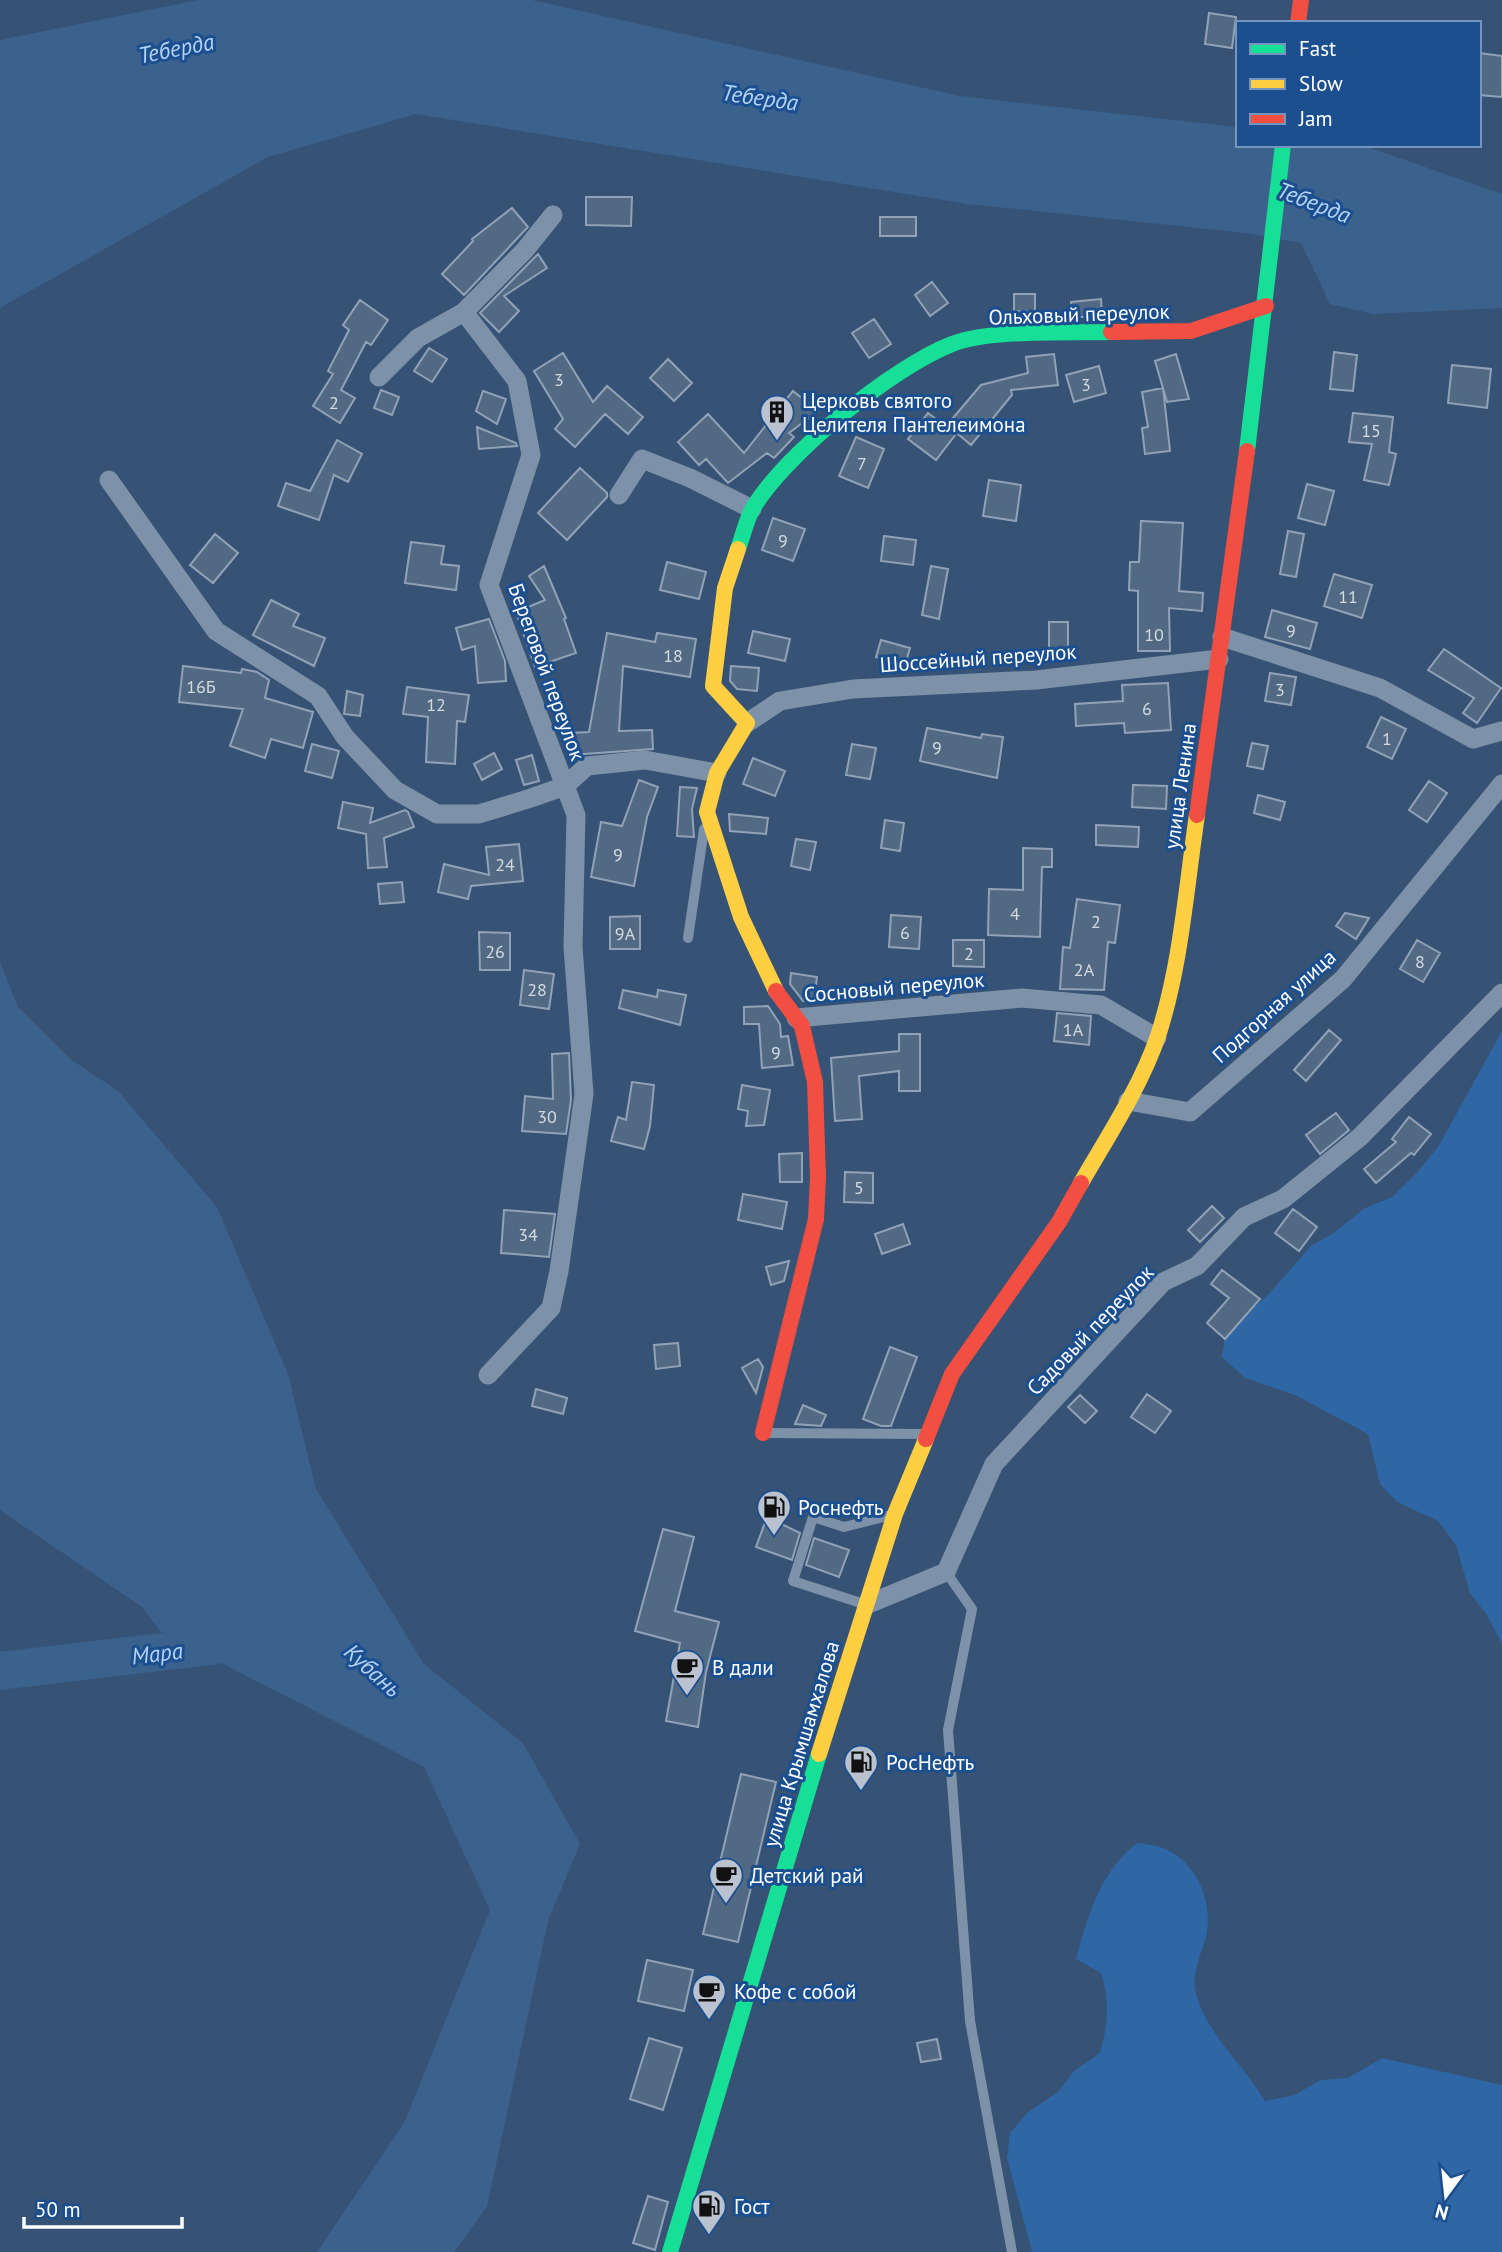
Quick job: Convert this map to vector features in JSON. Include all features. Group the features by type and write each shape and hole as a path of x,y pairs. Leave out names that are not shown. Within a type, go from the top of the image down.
{"main road":[{"path":"1298,21 1301,0"},
{"name":"улица Ленина","path":"952,1374 1059,1222 1129,1101 1157,1038 1173,981 1266,306 1283,147"},
{"name":"Ольховый переулок","path":"747,723 713,686 725,588 751,509 793,459 890,376 954,343 1015,334 1191,331 1266,306"},
{"path":"747,723 717,773 707,811 741,917 775,990 796,1018"},
{"name":"Сосновый переулок","path":"763,1433 816,1219 815,1082 802,1026 796,1018"},
{"name":"улица Крымшамхалова","path":"670,2252 895,1514 952,1374"}],"street":[{"path":"379,377 418,338 464,312 525,250 553,215"},
{"name":"Береговой переулок","path":"464,312 517,381 531,456 489,584 576,815 573,947 584,1094 551,1308 488,1376"},
{"path":"619,495 642,459 690,478 751,509"},
{"name":"Береговой переулок","path":"109,480 216,631 318,696 345,737 395,790 437,814 479,814 565,786 587,766 645,760 717,773"},
{"path":"1222,637 1380,688 1473,739 1502,731"},
{"name":"Шоссейный переулок","path":"747,723 780,701 853,689 1036,680 1219,659"},
{"name":"Подгорная улица","path":"1129,1101 1190,1112 1343,979 1502,784"},
{"name":"Садовый переулок","path":"946,1572 993,1464 1163,1282 1197,1266 1244,1217 1283,1199 1360,1137 1502,993"},
{"name":"Сосновый переулок","path":"796,1018 1023,998 1101,1004 1157,1038"},
{"path":"866,1605 946,1572"}],"lane":[{"path":"688,938 707,811"},
{"path":"763,1433 929,1434"},
{"path":"866,1605 793,1581 813,1517 844,1527 895,1514"},
{"path":"946,1572 972,1609 948,1730 970,2021 1012,2252"}],"shaded area":[{"path":"1502,1031 1502,1644 1487,1615 1470,1593 1456,1545 1438,1521 1397,1502 1380,1484 1368,1434 1295,1395 1245,1378 1222,1357 1226,1330 1268,1295 1311,1246 1335,1232 1365,1208 1392,1197 1414,1176 1438,1147"},
{"path":"1137,1843 1160,1847 1175,1854 1194,1873 1200,1885 1205,1897 1208,1924 1196,1970 1195,1989 1207,2020 1265,2101 1295,2095 1320,2080 1348,2078 1382,2058 1502,2085 1502,2252 1032,2252 1007,2158 1010,2133 1028,2112 1058,2092 1074,2071 1100,2053 1107,2013 1104,1984 1101,1973 1076,1959 1097,1895 1114,1867"}],"water":[{"name":"Теберда","path":"198,0 532,0 960,96 1236,127 1236,147 1368,147 1502,194 1502,308 1373,314 1330,304 1301,243 1245,233 967,204 416,114 268,157 0,308 0,40"},
{"name":"Кубань","path":"0,962 18,1007 70,1059 118,1091 217,1207 288,1374 316,1489 424,1664 523,1743 580,1844 548,1921 487,2207 454,2252 317,2252 404,2123 490,1910 424,1767 161,1632 142,1607 0,1510"}],"building":[{"path":"1209,13 1236,17 1232,48 1205,44"},
{"path":"1481,53 1502,56 1502,97 1481,95"},
{"path":"586,197 632,197 631,226 586,225"},
{"path":"512,208 528,227 464,295 442,274 472,239"},
{"path":"880,217 916,217 916,236 880,236"},
{"path":"538,254 547,268 504,296 519,311 499,332 480,313"},
{"path":"932,282 948,303 930,316 915,295"},
{"path":"1014,294 1035,294 1035,311 1014,311"},
{"path":"1101,299 1102,317 1072,317 1071,302"},
{"path":"360,300 388,320 371,345 366,342 341,390 355,398 340,423 313,406 333,374 328,371 349,330 343,325"},
{"path":"874,319 891,344 869,358 852,333"},
{"path":"429,348 447,359 432,382 414,371"},
{"path":"1334,352 1357,355 1353,391 1330,389"},
{"path":"563,353 593,402 607,386 643,417 628,434 605,414 575,447 555,429 563,419 534,371"},
{"path":"1054,354 1058,385 1011,390 1012,395 971,445 947,425 981,385 1028,373 1026,357"},
{"path":"1176,354 1189,399 1167,402 1155,361"},
{"path":"668,359 692,383 674,401 650,378"},
{"path":"1452,365 1491,369 1487,408 1448,403"},
{"path":"1099,366 1106,393 1074,402 1066,375"},
{"path":"1163,388 1170,451 1145,454 1142,428 1148,427 1142,392"},
{"path":"381,390 399,397 392,415 374,408"},
{"path":"483,391 506,399 497,424 476,411"},
{"path":"793,391 818,411 789,433 794,437 774,458 767,453 728,483 706,459 699,465 678,442 708,414 744,453"},
{"path":"928,413 956,434 936,460 908,439"},
{"path":"1353,413 1393,417 1389,452 1396,454 1389,485 1364,480 1372,444 1349,442"},
{"path":"477,427 516,443 517,446 479,449"},
{"path":"856,437 884,449 868,488 839,476"},
{"path":"337,440 362,454 348,482 334,475 319,520 278,506 286,483 310,491"},
{"path":"580,468 607,493 607,497 567,540 538,513"},
{"path":"989,480 1021,485 1016,521 983,516"},
{"path":"1307,484 1334,491 1325,525 1298,518"},
{"path":"773,518 805,529 793,561 762,550"},
{"path":"1141,521 1183,523 1179,591 1203,593 1202,611 1169,608 1170,651 1138,651 1138,591 1129,590 1130,562 1139,562"},
{"path":"1288,531 1304,534 1296,577 1280,574"},
{"path":"215,534 238,553 213,583 190,565"},
{"path":"884,536 916,540 913,565 881,561"},
{"path":"411,542 444,546 441,564 459,566 456,590 405,583"},
{"path":"667,562 706,572 699,599 660,590"},
{"path":"544,566 566,618 564,619 576,653 535,667 516,612 545,600 529,576"},
{"path":"931,566 948,569 939,619 922,615"},
{"path":"1334,574 1372,585 1362,618 1324,606"},
{"path":"271,600 299,614 293,626 325,638 314,666 253,635"},
{"path":"1272,610 1317,623 1310,649 1265,637"},
{"path":"489,619 505,661 506,681 478,683 475,646 462,650 456,628"},
{"path":"1049,622 1068,622 1068,651 1049,652"},
{"path":"753,631 790,639 785,661 748,653"},
{"path":"607,633 655,642 657,633 696,639 690,677 623,666 619,731 652,730 653,749 571,755 570,733 589,732"},
{"path":"881,640 910,648 905,665 876,657"},
{"path":"1444,649 1501,688 1477,723 1463,713 1474,698 1428,670"},
{"path":"183,666 241,673 242,669 257,672 269,680 265,698 313,712 303,748 271,739 265,758 230,746 243,709 179,702"},
{"path":"731,666 759,668 757,691 737,689 730,681"},
{"path":"1270,673 1296,677 1291,705 1265,701"},
{"path":"1168,683 1171,730 1125,733 1124,723 1076,726 1075,704 1123,701 1122,685"},
{"path":"407,687 469,695 465,722 457,721 455,764 426,762 428,717 403,714"},
{"path":"347,691 363,695 360,716 344,714"},
{"path":"1381,717 1406,729 1392,759 1367,747"},
{"path":"927,728 981,738 982,734 1003,737 997,778 920,761"},
{"path":"1252,743 1268,746 1263,769 1247,766"},
{"path":"312,744 339,751 332,778 305,771"},
{"path":"852,744 876,748 870,779 846,775"},
{"path":"494,753 502,769 482,780 474,764"},
{"path":"532,755 539,781 524,785 516,760"},
{"path":"753,758 785,771 775,796 743,784"},
{"path":"639,780 658,787 647,817 634,886 591,877 601,822 622,826"},
{"path":"1429,781 1447,793 1427,822 1409,810"},
{"path":"1133,785 1167,786 1166,809 1132,807"},
{"path":"680,787 697,788 692,809 694,837 677,836"},
{"path":"1258,795 1285,802 1280,820 1254,813"},
{"path":"343,802 373,808 370,823 405,810 408,812 414,827 384,838 387,867 368,868 366,834 338,828"},
{"path":"729,814 768,818 766,834 730,831"},
{"path":"885,820 904,823 900,851 881,848"},
{"path":"1096,825 1139,827 1138,847 1096,845"},
{"path":"796,839 816,842 810,870 791,866"},
{"path":"519,844 523,881 471,886 468,899 438,892 444,864 489,875 486,847"},
{"path":"1023,848 1052,849 1052,867 1042,867 1040,937 988,935 989,889 1023,890"},
{"path":"402,882 404,902 380,904 378,884"},
{"path":"1077,899 1120,905 1115,943 1108,942 1104,990 1060,989 1063,947 1070,948"},
{"path":"1345,913 1369,918 1356,939 1336,926"},
{"path":"891,915 921,917 919,949 889,947"},
{"path":"640,916 640,949 610,949 610,917"},
{"path":"479,932 510,933 510,970 480,970"},
{"path":"953,940 984,940 984,967 953,966"},
{"path":"1417,940 1440,953 1423,982 1400,969"},
{"path":"524,970 554,974 549,1009 520,1005"},
{"path":"791,973 817,977 814,1002 803,1001 790,984"},
{"path":"623,990 657,997 658,990 686,995 680,1025 619,1008"},
{"path":"768,1006 780,1024 781,1037 788,1036 793,1065 762,1068 759,1024 744,1024 744,1007"},
{"path":"1057,1013 1091,1016 1089,1045 1054,1041"},
{"path":"1329,1030 1341,1040 1306,1081 1294,1070"},
{"path":"899,1034 920,1034 920,1091 899,1091 899,1071 859,1076 862,1119 835,1121 831,1058 899,1051"},
{"path":"569,1053 571,1100 566,1134 522,1131 525,1096 553,1099 552,1054"},
{"path":"632,1082 654,1085 650,1126 644,1149 611,1141 618,1117 626,1120"},
{"path":"742,1085 770,1090 764,1125 746,1126 748,1111 738,1109"},
{"path":"1336,1113 1349,1130 1320,1154 1306,1135"},
{"path":"1409,1117 1431,1134 1414,1155 1411,1153 1376,1183 1364,1169 1396,1142 1392,1139"},
{"path":"802,1153 802,1182 780,1182 779,1154"},
{"path":"845,1172 873,1173 873,1203 844,1202"},
{"path":"743,1194 787,1202 782,1229 738,1220"},
{"path":"1212,1206 1224,1218 1200,1242 1188,1230"},
{"path":"1293,1209 1317,1227 1299,1251 1275,1233"},
{"path":"504,1210 555,1214 549,1257 501,1253"},
{"path":"903,1224 910,1244 882,1254 875,1234"},
{"path":"789,1261 784,1281 771,1285 766,1267"},
{"path":"1222,1270 1260,1299 1225,1339 1207,1323 1229,1298 1211,1284"},
{"path":"678,1343 680,1366 656,1369 654,1345"},
{"path":"890,1347 917,1357 891,1426 881,1426 863,1419"},
{"path":"758,1359 763,1367 756,1393 742,1368"},
{"path":"536,1389 567,1398 563,1414 532,1406"},
{"path":"1147,1394 1171,1411 1155,1433 1131,1417"},
{"path":"1080,1395 1097,1411 1085,1423 1068,1407"},
{"path":"803,1405 826,1415 821,1426 795,1424"},
{"path":"767,1517 800,1533 792,1560 756,1547"},
{"path":"663,1529 694,1537 675,1611 719,1622 706,1672 698,1727 666,1721 680,1643 635,1631"},
{"path":"814,1538 849,1550 839,1577 806,1565"},
{"path":"741,1774 776,1782 738,1942 703,1934"},
{"path":"647,1960 693,1970 684,2011 638,2001"},
{"path":"649,2038 682,2048 663,2110 630,2099"},
{"path":"937,2039 941,2059 921,2062 917,2043"},
{"path":"648,2196 668,2202 655,2250 633,2243"}],"waterway":[{"name":"Мара","path":"0,1671 212,1646 244,1635"}],"traffic: fast":[{"path":"1247,451 1283,147"},
{"path":"738,549 753,508 789,463 842,414 928,355 952,344 987,336 1111,332"},
{"path":"670,2252 819,1754"}],"traffic: slow":[{"path":"738,549 725,588 713,686 747,723 717,773 707,812 741,917 776,991"},
{"path":"1081,1183 1133,1093 1158,1036 1178,954 1197,815"},
{"path":"819,1754 895,1514 926,1439"}],"traffic: jam":[{"path":"1298,21 1301,0"},
{"path":"1111,332 1191,331 1266,306"},
{"path":"1197,815 1247,451"},
{"path":"763,1433 816,1219 818,1177 815,1082 802,1026 776,991"},
{"path":"926,1439 952,1374 1059,1222 1081,1183"}],"place":[{"name":"Церковь святого Целителя Пантелеимона","path":"777,442"},
{"name":"Роснефть","path":"774,1537"},
{"name":"В дали","path":"687,1697"},
{"name":"РосНефть","path":"861,1792"},
{"name":"Детский рай","path":"726,1905"},
{"name":"Кофе с собой","path":"709,2021"},
{"name":"Гост","path":"709,2236"}]}
